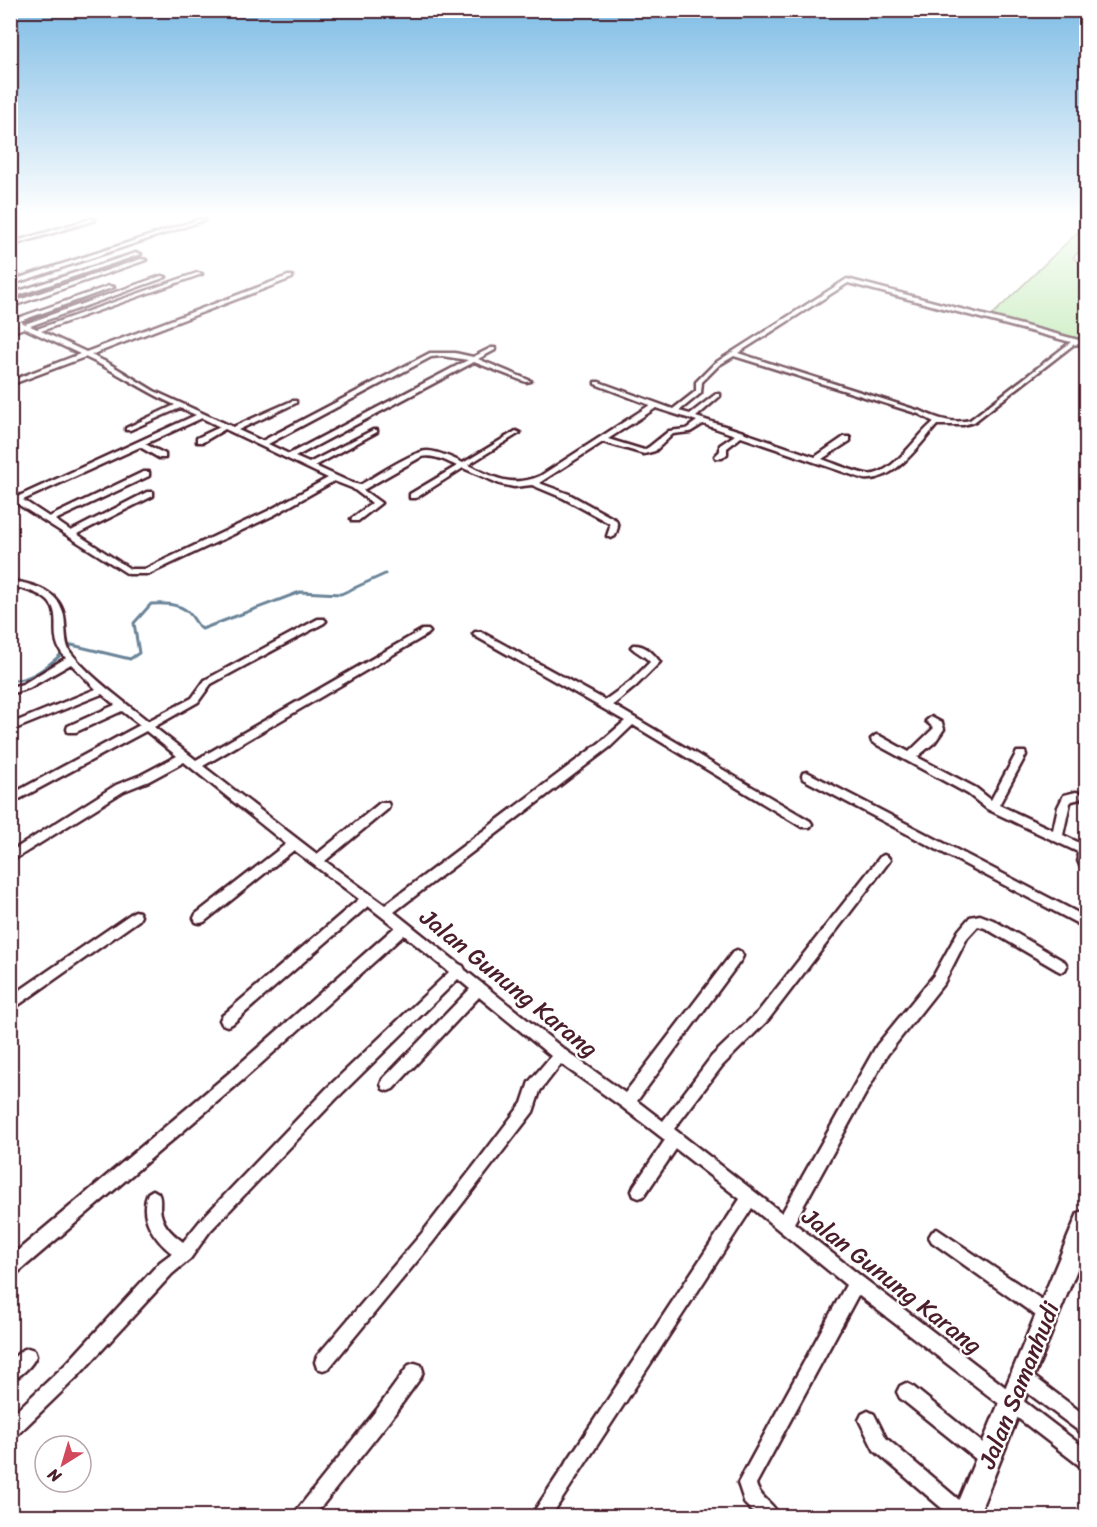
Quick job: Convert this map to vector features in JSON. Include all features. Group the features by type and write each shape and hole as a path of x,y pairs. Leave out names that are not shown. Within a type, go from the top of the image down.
{"street":[{"path":"10,296 40,286"},
{"path":"10,305 65,286"},
{"path":"10,331 137,286"},
{"path":"37,331 164,286"},
{"path":"10,383 266,286"},
{"path":"674,411 699,392 699,382 712,368 839,286"},
{"path":"867,286 1082,343"},
{"path":"12,321 111,287"},
{"path":"12,321 86,355 135,384 356,488 377,503 356,519"},
{"path":"735,354 921,413 940,422 963,424 972,421 1071,344 1082,343"},
{"path":"289,457 493,349"},
{"path":"262,444 430,355 445,352 528,381"},
{"path":"597,383 867,477 878,477 892,467 935,424 940,422"},
{"path":"692,416 718,395"},
{"path":"200,440 294,402"},
{"path":"128,429 181,405"},
{"path":"533,483 655,405"},
{"path":"13,499 203,415"},
{"path":"601,439 644,452 671,432 688,431 704,420"},
{"path":"309,466 375,431"},
{"path":"413,496 516,433"},
{"path":"719,456 724,452 723,447 742,433"},
{"path":"816,460 847,439"},
{"path":"140,444 162,456"},
{"path":"356,488 366,486 423,454 433,454 512,485 533,483 566,496 613,522 611,536"},
{"path":"50,520 146,474"},
{"path":"13,499 50,520 128,571 146,572 271,513 334,478"},
{"path":"71,534 150,494"},
{"path":"10,583 35,589 55,602 61,613 66,653 26,686 10,691"},
{"path":"10,800 195,700 208,682 321,621"},
{"path":"196,765 424,632"},
{"path":"478,634 607,704 806,824"},
{"path":"607,704 633,684 655,662 648,653 636,647"},
{"name":"Jalan Gunung Karang","path":"66,653 103,690 148,727 294,844 459,970 560,1055 627,1102 856,1283 1086,1460"},
{"path":"10,728 103,690"},
{"path":"72,729 123,706"},
{"path":"385,912 606,744 632,720"},
{"path":"909,758 939,729 931,721"},
{"path":"876,739 965,787 993,807 1084,850 1083,860 1086,864"},
{"path":"10,858 120,788 145,778 185,756"},
{"path":"993,807 1021,756"},
{"path":"807,776 1086,923"},
{"path":"1056,837 1061,826 1064,802 1076,796"},
{"path":"317,861 384,806"},
{"path":"200,918 294,844"},
{"path":"639,1191 669,1136 717,1061 763,1017 884,860"},
{"path":"227,1020 367,900"},
{"path":"10,1005 135,916"},
{"path":"784,1225 882,1050 939,979 963,934 974,921 980,920 989,924 1061,966"},
{"path":"10,1268 240,1073 403,928"},
{"path":"627,1102 737,956"},
{"path":"10,1430 73,1369 166,1268 184,1253 205,1226 331,1094 459,970"},
{"path":"388,1084 479,988"},
{"path":"323,1362 427,1238 486,1162 528,1107 534,1087 560,1055"},
{"path":"541,1516 750,1197"},
{"path":"153,1198 152,1215 155,1224 162,1236 184,1253"},
{"name":"Jalan Samanhudi","path":"965,1516 1086,1221"},
{"path":"937,1237 1048,1314"},
{"path":"770,1516 752,1498 747,1490 747,1483 856,1283"},
{"path":"10,1373 28,1356"},
{"path":"303,1516 415,1371"},
{"path":"1022,1378 1086,1426"},
{"path":"906,1392 989,1458"},
{"path":"868,1420 880,1444 965,1516"}],"green space":[{"path":"1022,286 1086,286 1086,342 990,317"}],"waterway":[{"path":"10,680 19,680 36,673 72,645 130,659 139,653 134,623 151,604 181,607 202,629 300,592 341,594 385,574"}]}
